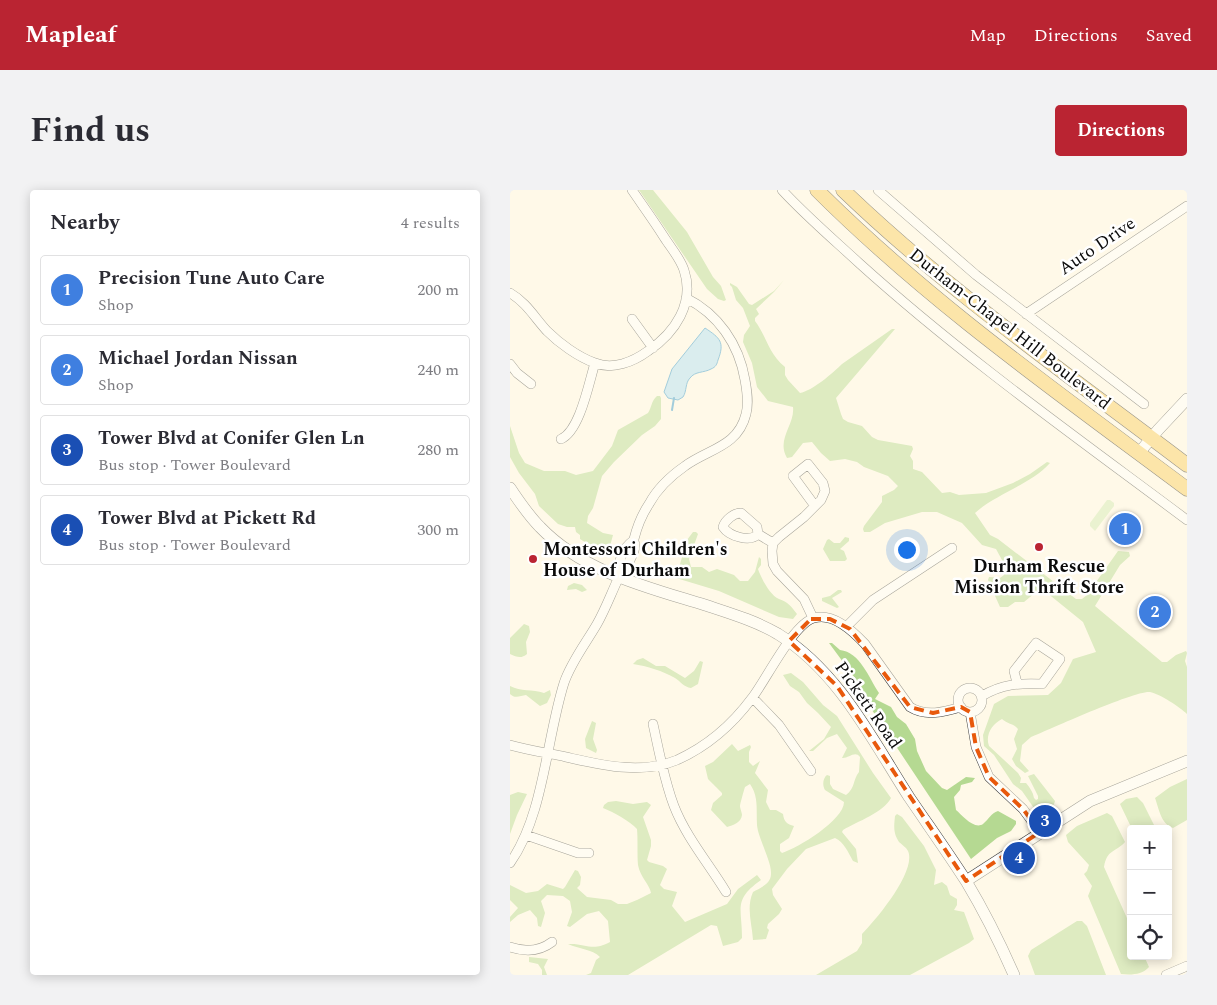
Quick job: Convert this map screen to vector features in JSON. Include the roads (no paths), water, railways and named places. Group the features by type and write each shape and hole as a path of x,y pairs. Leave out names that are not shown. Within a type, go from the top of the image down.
{"main road":[{"name":"Durham-Chapel Hill Boulevard","path":"817,190 866,237 938,298 1187,489"},
{"path":"833,190 870,216"},
{"name":"Durham-Chapel Hill Boulevard","path":"843,190 908,250 988,316 1187,465"}],"street":[{"path":"510,293 522,301 552,336 595,363 615,365 627,363 653,348 674,329 682,313 686,298 686,285 683,268 676,255 632,190"},
{"path":"782,190 834,240 919,315 1187,520"},
{"path":"878,190 949,252 1026,314 1144,404"},
{"name":"Auto Drive","path":"1026,314 1187,206"},
{"path":"619,577 619,562 622,551 634,540 649,503 665,484 686,465 727,443 743,424 746,412 747,392 743,369 732,340 708,312 686,298"},
{"path":"632,319 653,348"},
{"path":"561,439 568,435 574,426 595,363"},
{"path":"510,364 517,373 531,384"},
{"path":"1139,453 1187,399"},
{"name":"Pickett Road","path":"510,488 541,528 557,542 589,563 619,577 741,617 776,633 806,654 837,686 966,882 990,924 1014,975"},
{"path":"813,618 804,599 782,577 772,558 774,543 815,506"},
{"path":"758,534 774,543"},
{"path":"510,863 526,835 537,798 555,712 567,674 597,624 619,577 627,566 635,548 634,540"},
{"path":"847,626 873,600 952,548"},
{"path":"622,551 632,555"},
{"path":"510,745 617,767 643,768 662,765 700,749 716,738 753,698 789,641 804,624 813,618 819,617 842,622 865,644 910,708 933,713 961,707 970,712 977,710 982,703 980,692 973,688 965,688 958,698 961,707"},
{"path":"982,696 1002,686 1018,682 1042,684 1060,659 1036,643 1014,670 1018,682"},
{"path":"753,698 779,725 811,770"},
{"path":"970,712 976,747 984,768 994,783 1023,809 1040,832"},
{"path":"653,724 662,765 679,816 726,892"},
{"path":"966,882 1090,801 1187,761"},
{"path":"526,835 578,854 589,853"},
{"path":"510,947 522,950 536,950 552,942"},
{"path":"1166,975 1187,966"}],"water":[{"path":"705,328 720,341 721,349 717,364 713,368 692,376 687,382 683,397 678,400 668,398 664,392 672,369"}],"waterway":[{"path":"672,410 674,398"}],"place":[{"name":"Precision Tune Auto Care","path":"1125,529"},
{"name":"Durham Rescue Mission Thrift Store","path":"1039,547"},
{"name":"Montessori Children's House of Durham","path":"533,559"},
{"name":"Michael Jordan Nissan","path":"1155,612"},
{"name":"Tower Blvd at Conifer Glen Ln","path":"1045,821"},
{"name":"Tower Blvd at Pickett Rd","path":"1019,858"}]}
